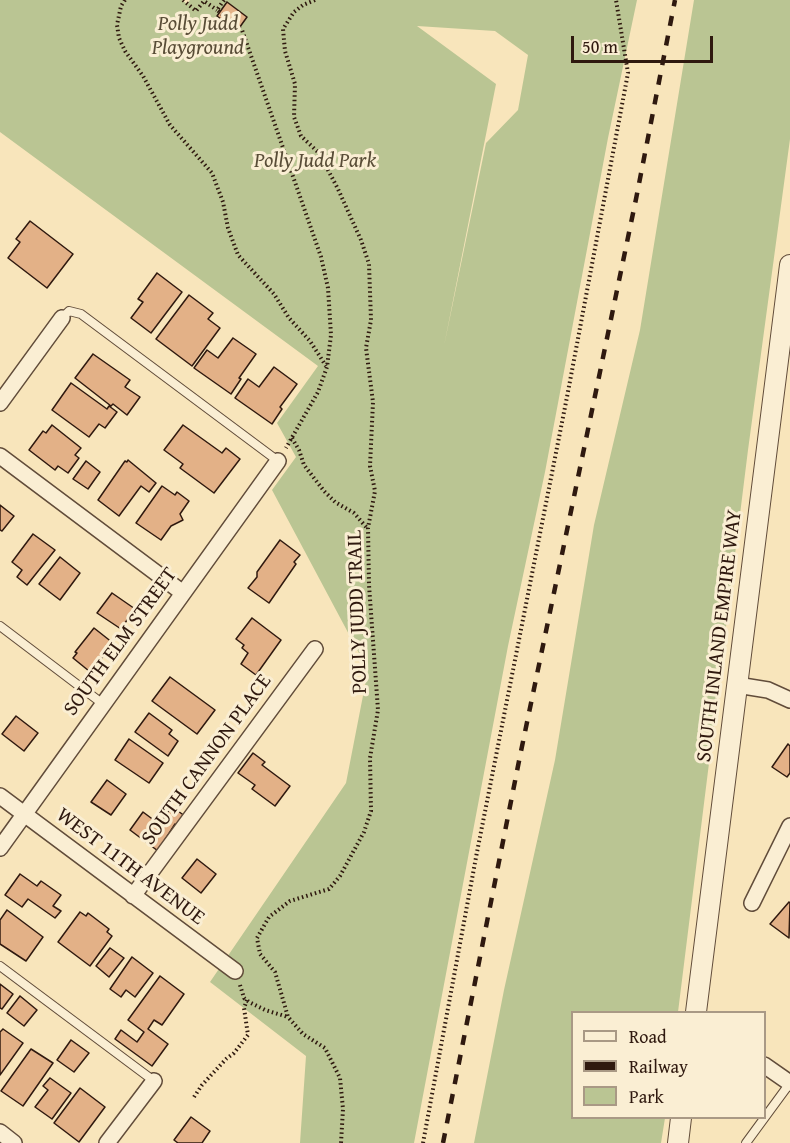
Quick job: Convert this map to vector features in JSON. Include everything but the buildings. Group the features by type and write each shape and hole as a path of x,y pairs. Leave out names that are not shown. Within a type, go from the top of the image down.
{"street":[{"name":"SOUTH INLAND EMPIRE WAY","path":"696,1011 787,306 790,265"},
{"path":"0,403 62,318"},
{"path":"0,456 183,593"},
{"name":"SOUTH ELM STREET","path":"0,848 278,461"},
{"name":"SOUTH CANNON PLACE","path":"133,896 315,649"},
{"path":"737,685 768,690 790,700"},
{"name":"WEST 11TH AVENUE","path":"0,796 235,971"},
{"path":"752,903 790,826"},
{"path":"766,1066 790,1083"},
{"path":"107,1143 154,1081"},
{"path":"678,1143 681,1119"},
{"path":"0,1132 14,1143"}],"lane":[{"path":"62,318 69,311 81,314 278,461"},
{"path":"0,626 103,704"},
{"path":"0,966 154,1081"},
{"path":"766,1116 790,1083"},
{"path":"746,1143 764,1119"}],"path":[{"path":"125,0 117,25 124,51 143,76 170,125 212,173 238,255 274,294 289,318 310,340 327,367"},
{"path":"183,0 196,10 204,1 242,30 321,257 329,300 331,335 327,367 318,392 278,461"},
{"path":"217,10 224,0"},
{"name":"POLLY JUDD TRAIL","path":"315,0 303,4 294,12 283,29 285,51 295,84 294,117 302,136 319,153 338,189 369,264 371,320 366,348 373,402 370,466 375,491 368,528 369,585 378,710 370,758 371,811 364,832 340,876 329,889 290,902 269,917 257,938 260,954 275,972 288,1017 303,1034 325,1048 340,1078 343,1109 341,1143"},
{"path":"423,1143 628,73 616,0"},
{"path":"292,438 304,465 324,491 335,502 354,513 368,528"},
{"path":"235,971 244,998 265,1010 288,1017"},
{"path":"194,1097 202,1085 234,1053 248,1035 244,1008 247,1000"}],"green space":[{"path":"0,0 182,0 187,4 190,0 637,0 608,138 545,472 508,646 414,1143 300,1143 306,1056 210,982 346,783 368,670 272,490 296,457 277,423 318,366 0,132","holes":["417,26 495,31 528,55 518,110 486,143 444,346 496,84"]},
{"path":"694,0 790,0 790,139 748,450 678,1011 571,1011 571,1119 665,1119 661,1143 474,1143 504,990 555,760 594,525 640,330"}],"railway":[{"path":"443,1143 675,0"}],"park label":[{"name":"Polly Judd Playground","path":"198,37"},
{"name":"Polly Judd Park","path":"315,162"}]}
